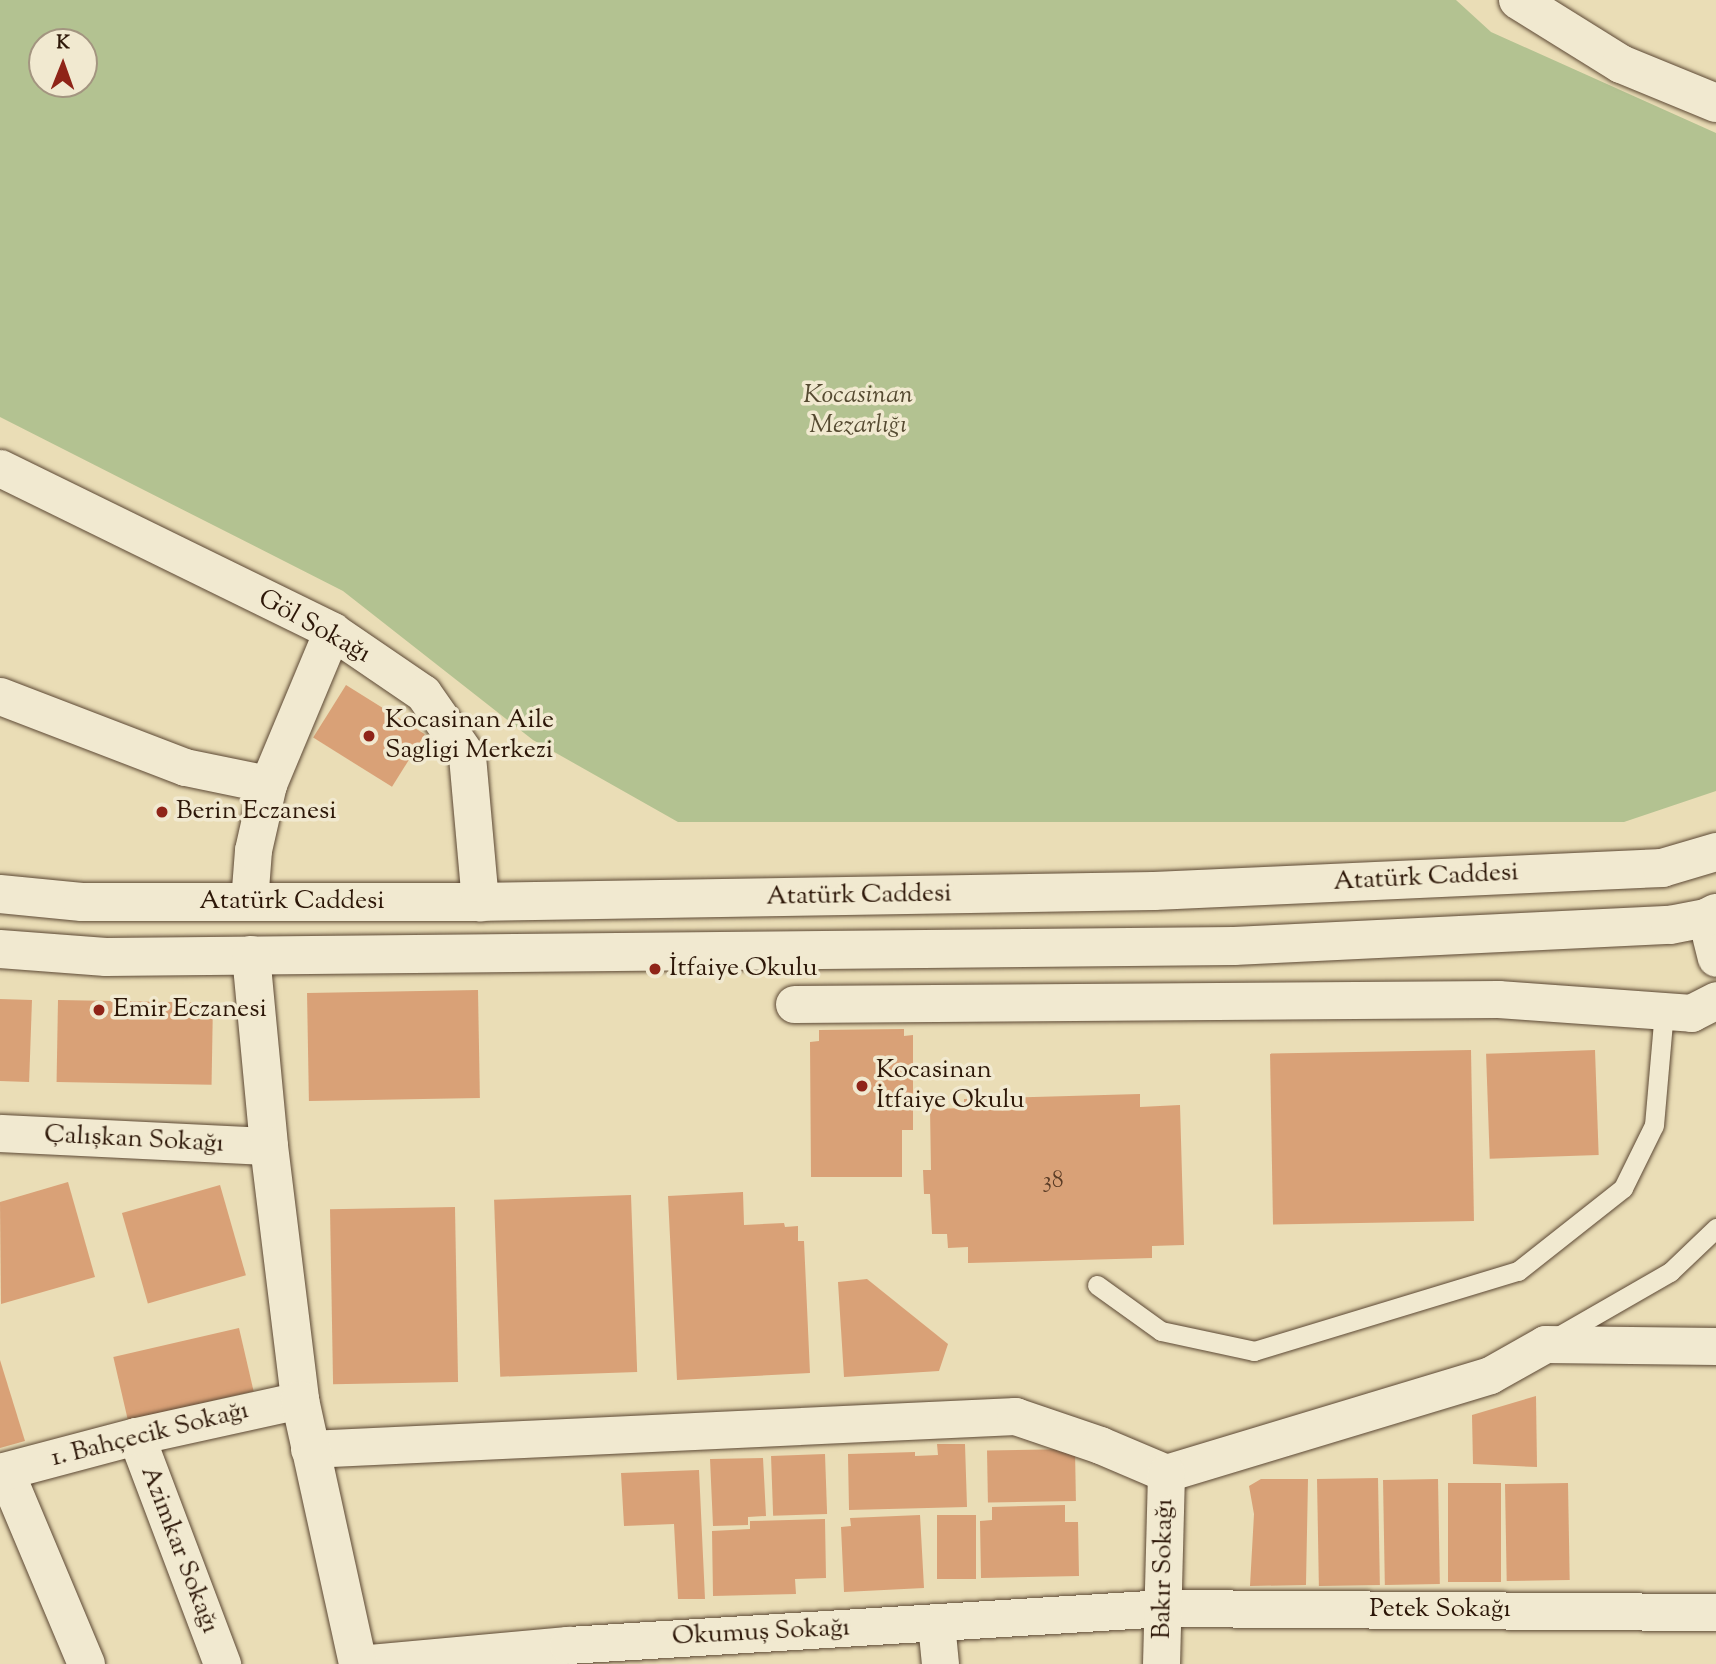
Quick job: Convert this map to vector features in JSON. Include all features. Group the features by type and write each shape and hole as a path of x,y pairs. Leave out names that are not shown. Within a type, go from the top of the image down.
{"main road":[{"path":"1528,3 1621,64 1716,103"},
{"path":"0,949 106,957 1234,946 1670,925 1713,916 1712,854"},
{"name":"Atatürk Caddesi","path":"0,894 82,902 480,902 1154,891 1662,868 1712,854"},
{"path":"251,955 269,1146 300,1400 358,1664"}],"street":[{"name":"Göl Sokağı","path":"0,468 332,631 423,694 467,756 480,902"},
{"path":"249,902 253,850 268,784 332,631"},
{"path":"0,696 185,767 268,784"},
{"path":"1713,916 1716,958"},
{"path":"794,1004 1498,999 1691,1013 1716,1000"},
{"name":"Çalışkan Sokağı","path":"0,1133 269,1146"},
{"path":"309,1449 1015,1416 1100,1446 1166,1474 1490,1375 1545,1344 1716,1346"},
{"name":"1. Bahçecik Sokağı","path":"2,1471 135,1436 300,1400"},
{"name":"Azimkar Sokağı","path":"135,1436 222,1664"},
{"path":"2,1471 86,1664"},
{"name":"Bakır Sokağı","path":"1161,1664 1166,1474"},
{"name":"Okumuş Sokağı","path":"358,1664 570,1655 936,1623 1164,1608"},
{"name":"Petek Sokağı","path":"1164,1608 1716,1612"},
{"path":"936,1623 940,1664"}],"lane":[{"path":"1097,1285 1161,1331 1254,1351 1518,1271 1623,1188 1654,1125 1664,1011"},
{"path":"1545,1344 1670,1272 1716,1228"}],"green space":[{"name":"Kocasinan Mezarlığı","path":"0,0 1456,0 1491,32 1716,133 1716,791 1624,822 678,822 533,740 343,591 0,417"}],"building":[{"name":"Kocasinan Aile Sagligi Merkezi","path":"346,685 425,734 392,787 313,738"},
{"path":"478,990 480,1098 309,1101 307,993"},
{"path":"0,999 32,1000 29,1082 0,1081"},
{"path":"58,1000 213,1003 212,1085 57,1082"},
{"name":"Kocasinan İtfaiye Okulu","path":"904,1029 904,1036 913,1035 913,1130 902,1130 902,1177 811,1177 810,1042 819,1041 819,1030"},
{"path":"1471,1050 1474,1221 1273,1224 1270,1054"},
{"path":"1595,1050 1599,1155 1490,1159 1486,1054"},
{"path":"1140,1094 1140,1107 1180,1105 1184,1245 1152,1246 1152,1258 968,1263 968,1247 948,1248 947,1234 932,1234 930,1194 924,1194 923,1170 931,1170 930,1109 964,1108 964,1099"},
{"path":"68,1182 95,1277 1,1304 0,1202"},
{"path":"220,1185 246,1275 148,1303 122,1213"},
{"path":"743,1192 744,1225 784,1223 785,1227 798,1226 798,1241 804,1241 810,1373 677,1380 668,1196"},
{"path":"631,1195 637,1372 500,1377 494,1200"},
{"path":"455,1207 458,1382 333,1384 330,1209"},
{"path":"867,1279 948,1344 939,1371 844,1377 838,1282"},
{"path":"239,1328 254,1391 128,1420 113,1357"},
{"path":"0,1360 25,1441 0,1448"},
{"path":"1536,1396 1537,1467 1473,1464 1472,1415"},
{"path":"937,1444 965,1444 967,1507 849,1510 848,1454 915,1452 915,1456 938,1455"},
{"path":"1075,1449 1076,1501 988,1503 987,1451"},
{"path":"825,1454 827,1514 773,1516 771,1456"},
{"path":"763,1458 766,1516 748,1517 748,1525 713,1526 710,1459"},
{"path":"699,1470 705,1599 678,1599 674,1524 624,1526 621,1473"},
{"path":"1378,1478 1380,1585 1319,1586 1317,1479"},
{"path":"1261,1479 1308,1479 1306,1585 1250,1586 1254,1514 1249,1486"},
{"path":"1438,1479 1440,1584 1385,1585 1383,1480"},
{"path":"1448,1483 1501,1483 1501,1582 1448,1582"},
{"path":"1568,1483 1570,1580 1507,1581 1505,1484"},
{"path":"1065,1505 1065,1522 1078,1522 1079,1576 981,1578 980,1521 992,1520 992,1507"},
{"path":"920,1515 924,1588 844,1592 841,1527 851,1526 850,1518"},
{"path":"937,1515 976,1515 976,1579 937,1579"},
{"path":"825,1519 826,1578 795,1579 796,1594 713,1596 712,1531 750,1529 750,1521"}],"place":[{"name":"Kocasinan Aile Sagligi Merkezi","path":"369,736"},
{"name":"Berin Eczanesi","path":"162,812"},
{"name":"İtfaiye Okulu","path":"655,969"},
{"name":"Emir Eczanesi","path":"99,1010"},
{"name":"Kocasinan İtfaiye Okulu","path":"862,1086"}]}
